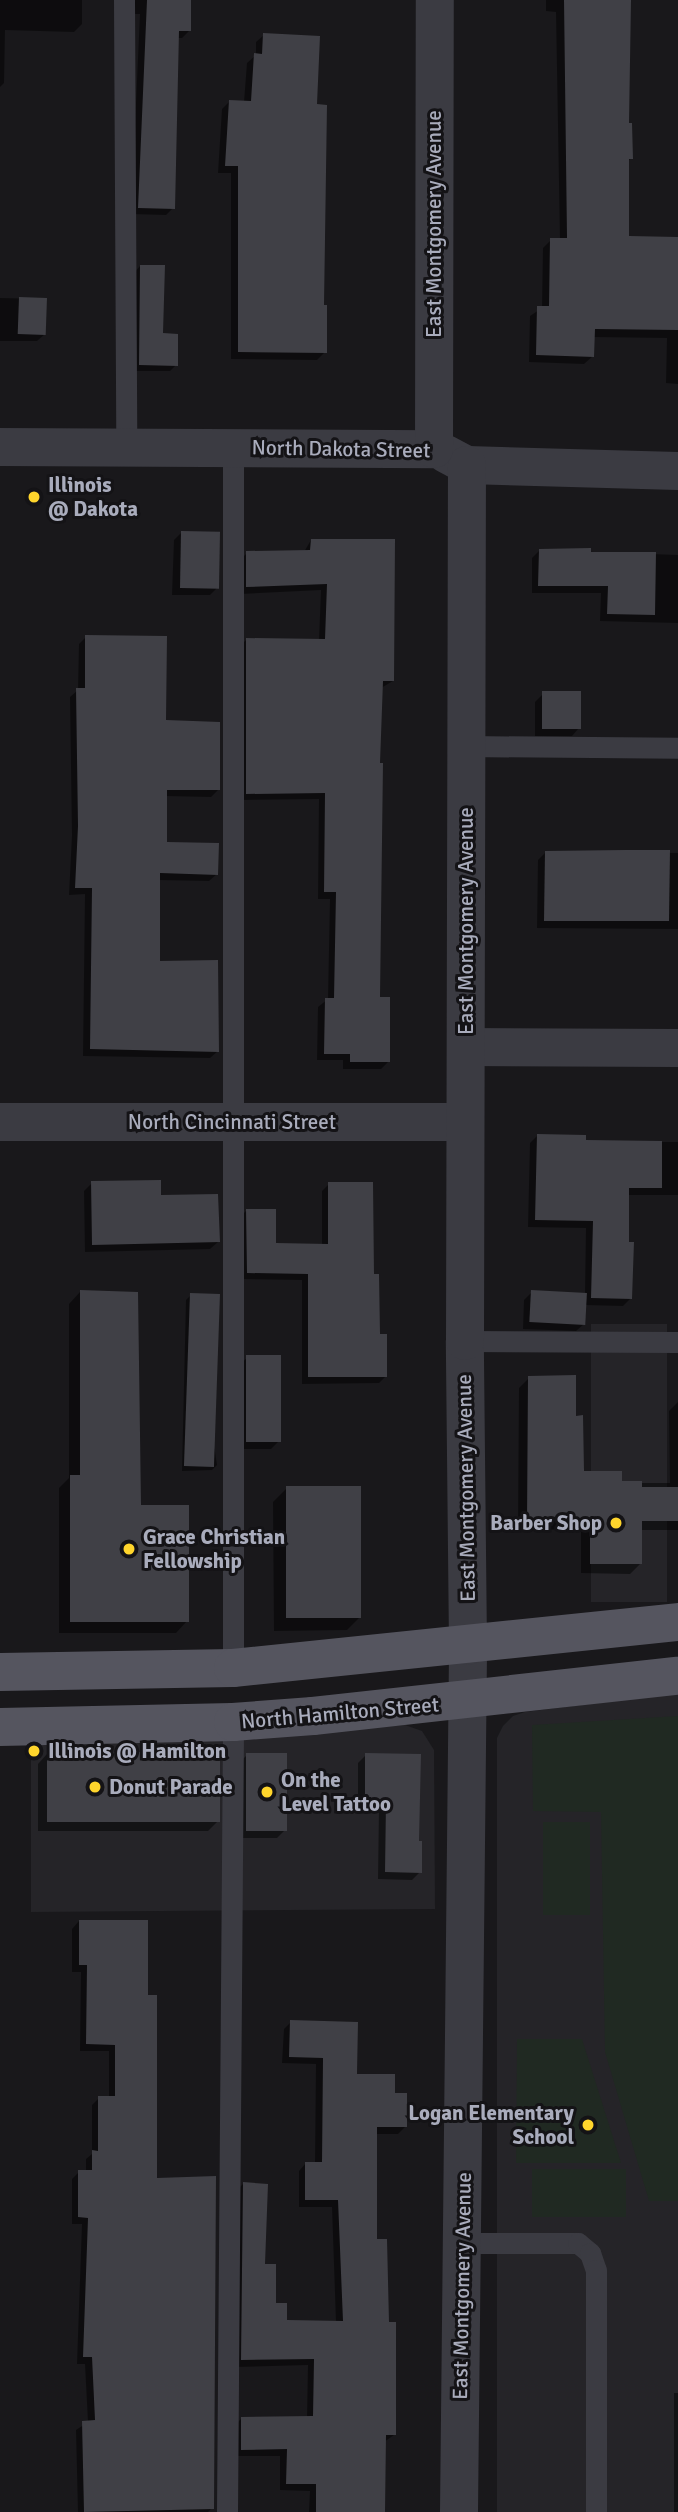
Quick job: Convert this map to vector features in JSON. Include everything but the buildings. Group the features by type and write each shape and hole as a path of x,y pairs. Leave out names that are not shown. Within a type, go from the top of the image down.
{"main road":[{"path":"0,1672 233,1668 468,1646 678,1622"},
{"name":"North Hamilton Street","path":"0,1727 233,1722 467,1701 678,1676"}],"street":[{"name":"East Montgomery Avenue","path":"435,0 451,457 466,746 465,1341 468,1646 459,2512"},
{"name":"North Dakota Street","path":"0,447 233,447 678,471"},
{"path":"466,1047 678,1048"},
{"name":"North Cincinnati Street","path":"0,1122 465,1122"}],"lane":[{"path":"124,0 126,446"},
{"path":"233,447 233,1668"},
{"path":"466,746 678,748"},
{"path":"465,1341 678,1342"},
{"path":"227,2512 233,1722"},
{"path":"462,2243 578,2243 590,2253 596,2270 596,2512"}],"shaded area":[{"path":"591,1324 667,1324 667,1602 591,1602"},
{"name":"Logan Elementary School","path":"678,1693 678,2512 497,2512 497,1738 503,1726 513,1716 525,1712"},
{"path":"678,1716 678,2201 649,2201 605,2052 601,1812 533,1811 532,1725"},
{"path":"405,1725 422,1731 434,1750 435,1909 31,1912 31,1760 40,1745"},
{"path":"543,1822 590,1822 590,1915 543,1915"},
{"path":"517,2039 582,2039 621,2163 516,2163"},
{"path":"532,2169 626,2169 626,2217 532,2217"}],"place":[{"name":"Illinois @ Dakota","path":"34,497"},
{"name":"Barber Shop","path":"616,1523"},
{"name":"Grace Christian Fellowship","path":"129,1549"},
{"name":"Illinois @ Hamilton","path":"34,1751"},
{"name":"Donut Parade","path":"95,1787"},
{"name":"On the Level Tattoo","path":"267,1792"},
{"name":"Logan Elementary School","path":"588,2125"}]}
